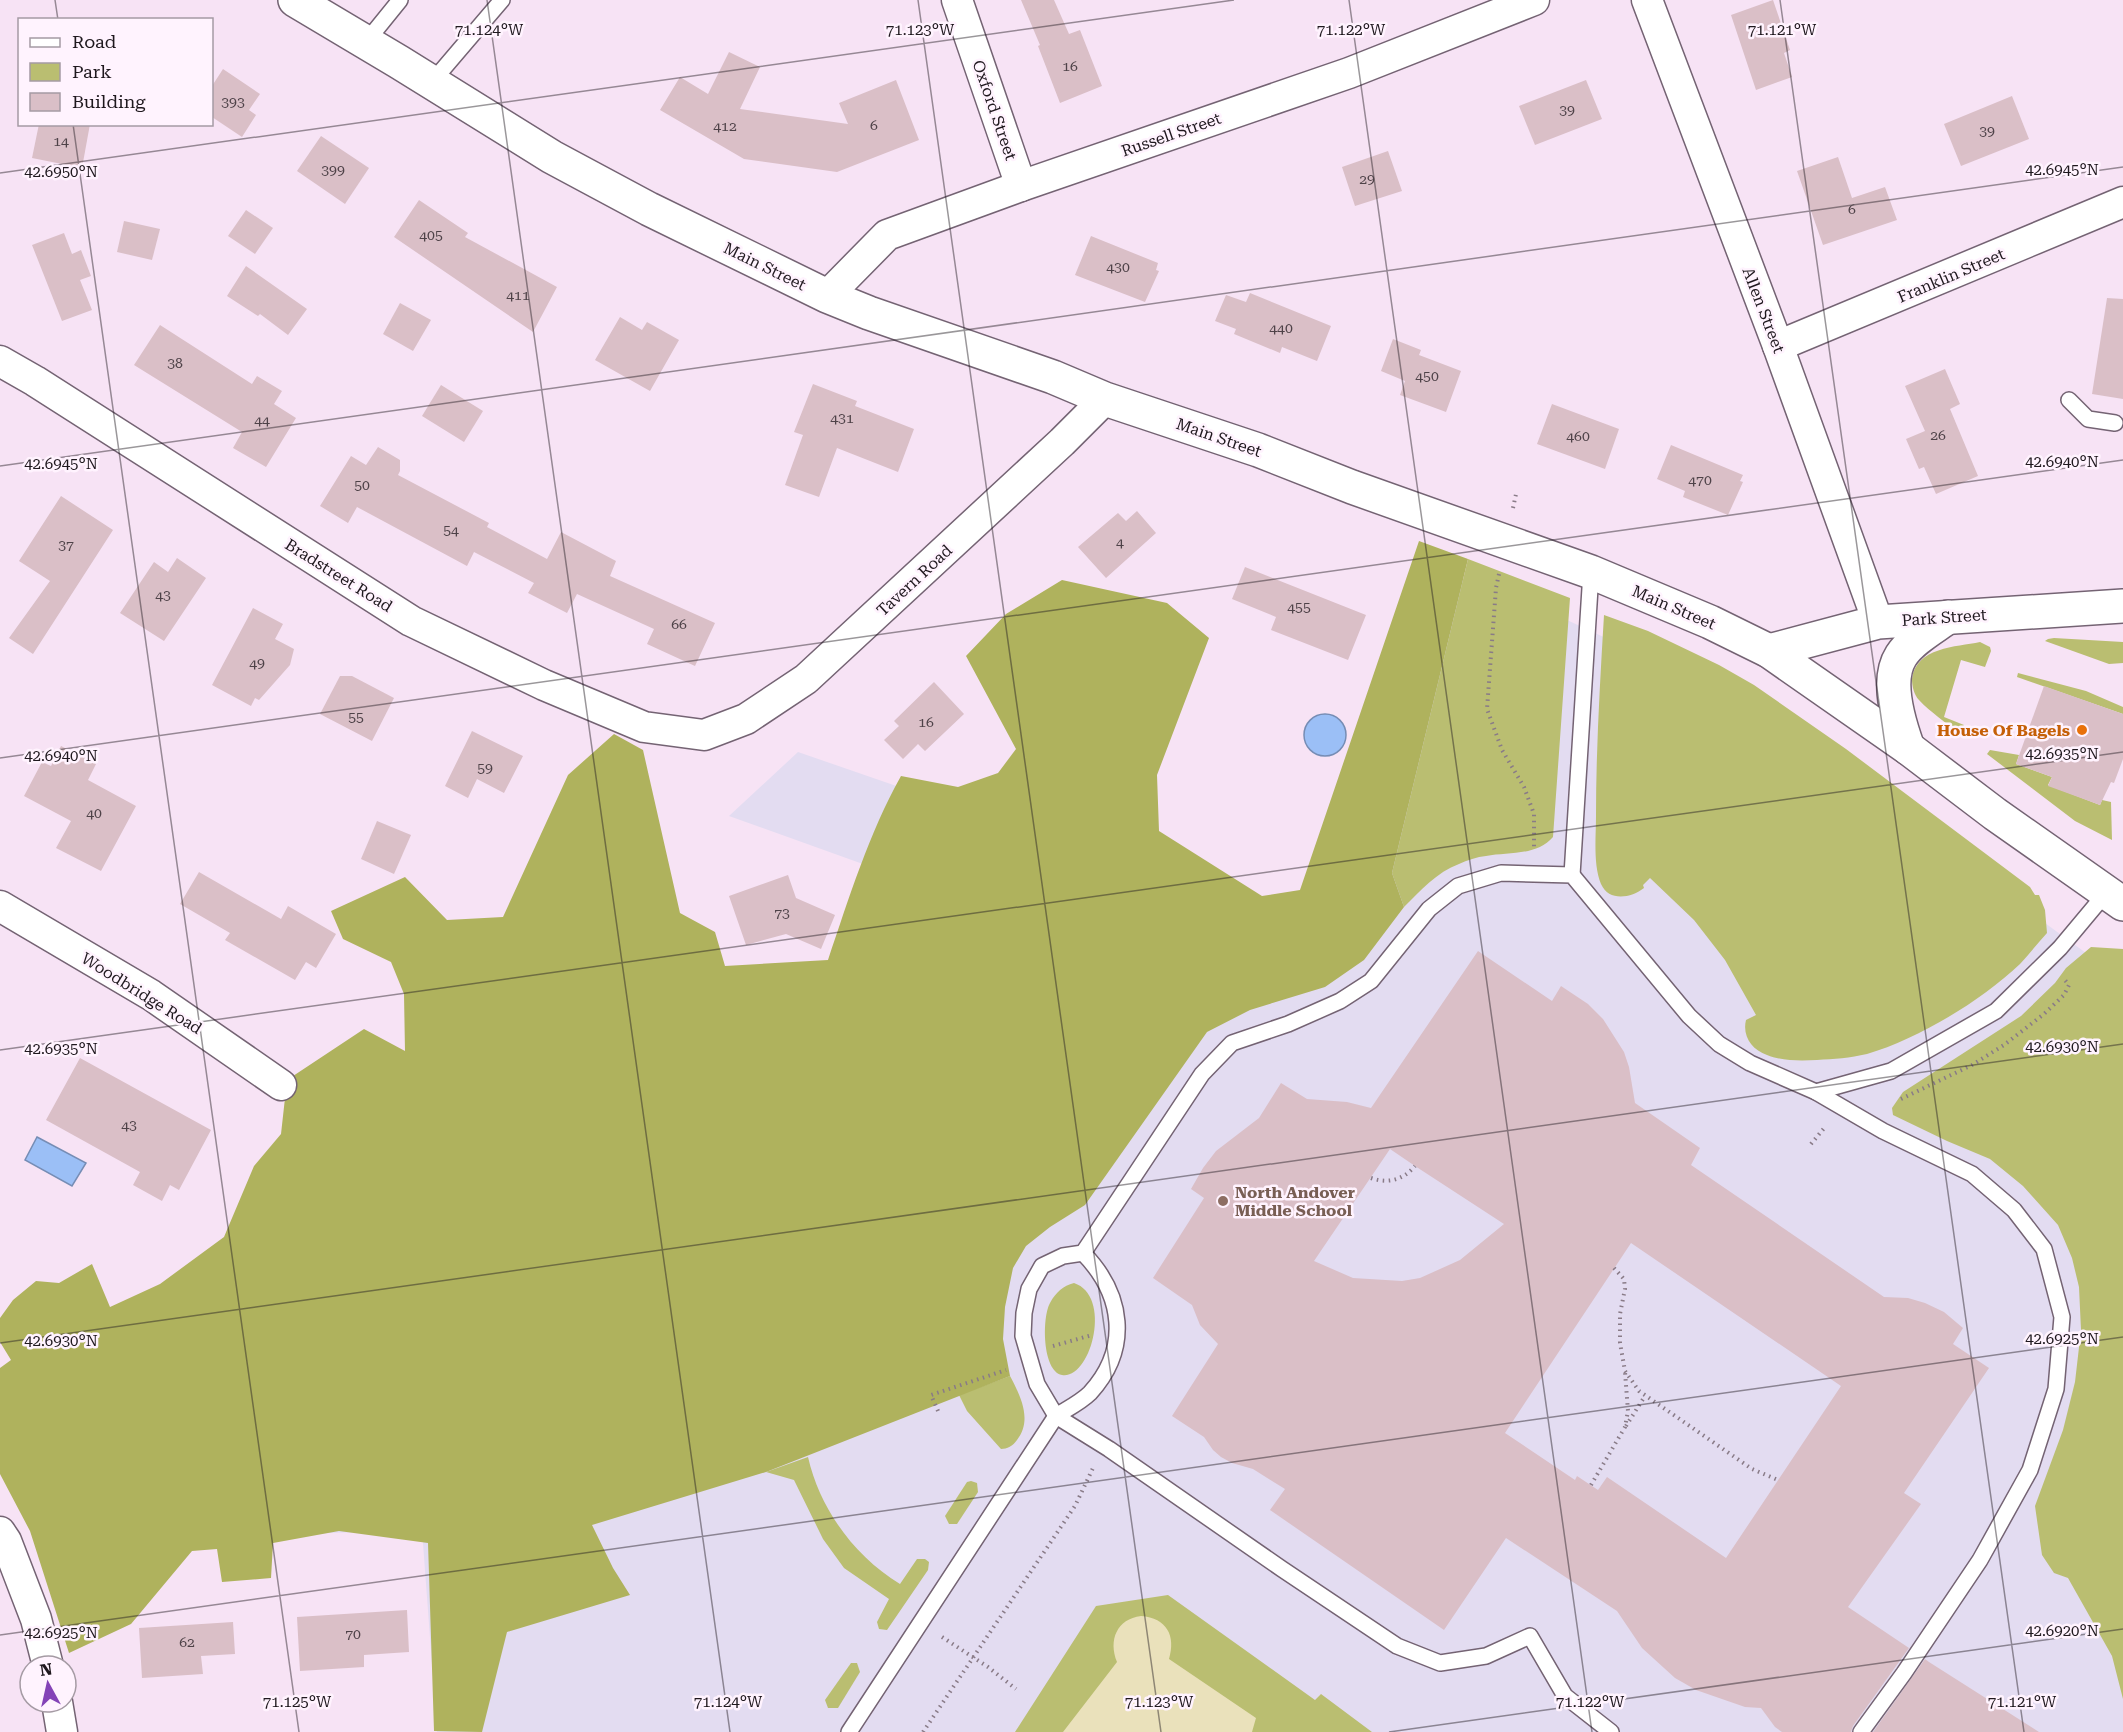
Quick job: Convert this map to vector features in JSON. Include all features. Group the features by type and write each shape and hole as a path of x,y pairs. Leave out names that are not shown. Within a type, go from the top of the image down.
{"main road":[{"name":"Main Street","path":"295,0 552,157 649,209 827,296 869,313 1053,377 1105,399 1258,450 1352,487 1591,572 1710,622 1769,651 1908,748 2114,899"},
{"name":"Park Street","path":"1769,651 1878,622 2123,606"},
{"path":"1908,748 1896,716 1894,679 1900,657 1948,617"}],"street":[{"name":"Oxford Street","path":"957,0 1021,186"},
{"name":"Russell Street","path":"827,296 888,235 1021,186 1349,73 1534,0"},
{"name":"Allen Street","path":"1647,0 1778,346 1878,622"},
{"name":"Franklin Street","path":"1778,346 2123,202"},
{"name":"Bradstreet Road","path":"0,361 35,381 411,621 544,685 644,727 704,735"},
{"name":"Tavern Road","path":"704,735 746,719 806,679 1105,399"},
{"name":"Woodbridge Road","path":"0,906 151,995 281,1084"},
{"path":"0,1532 6,1541 36,1619 45,1654"},
{"path":"59,1714 62,1732"}],"lane":[{"path":"366,42 400,0"},
{"path":"432,82 502,0"},
{"path":"2069,400 2088,419 2115,423"},
{"path":"1591,572 1572,875 1689,1016 1719,1044 1750,1063 1816,1092 1883,1131 1972,1174 2014,1210 2044,1250 2061,1317 2056,1389 2030,1470 1980,1560 1861,1732"},
{"path":"1572,875 1501,873 1458,886 1429,909 1371,981 1329,1005 1288,1024 1232,1043 1202,1074 1083,1253 1063,1256 1042,1266 1029,1289 1024,1313 1023,1336 1037,1384 1056,1416 1109,1449 1282,1569 1397,1646 1440,1663 1486,1656 1530,1636 1564,1696 1611,1732"},
{"path":"1816,1092 1891,1071 1996,1011 2114,899"},
{"path":"849,1732 1056,1416 1089,1394 1107,1371 1118,1337 1116,1310 1107,1285 1096,1266 1083,1253"}],"path":[{"path":"1516,494 1496,588 1487,709 1502,750 1524,787 1534,814 1534,849"},
{"path":"1811,1144 1825,1127"},
{"path":"1371,1178 1381,1181 1395,1180 1410,1173 1415,1166"},
{"path":"1614,1268 1624,1279 1625,1289 1620,1314 1620,1343 1628,1411 1625,1427"},
{"path":"1046,1348 1093,1335"},
{"path":"938,1411 931,1395 1006,1370"},
{"path":"1625,1371 1645,1396 1752,1469 1778,1480"},
{"path":"1591,1485 1645,1396"},
{"path":"923,1732 1075,1506 1095,1467"},
{"path":"921,1623 972,1659 988,1667 1016,1689"}],"shaded area":[{"name":"North Andover Middle School","path":"1449,575 1554,614 1636,652 2034,915 2123,980 2123,1732 437,1732 422,1530 270,1535 881,1063 938,891 729,816 798,752 1325,934"}],"green space":[{"path":"1419,541 1468,559 1392,873 1404,907 1364,960 1325,987 1250,1010 1207,1032 1085,1205 1050,1227 1026,1246 1013,1268 1005,1307 1003,1339 1010,1376 766,1472 592,1525 613,1568 630,1595 507,1632 482,1732 434,1731 428,1543 339,1531 273,1543 271,1578 222,1582 217,1549 192,1551 131,1624 69,1653 30,1531 0,1474 0,1368 11,1360 0,1342 0,1318 13,1300 36,1281 59,1283 92,1264 110,1307 160,1284 224,1237 254,1166 281,1134 287,1080 364,1029 405,1051 404,994 391,962 343,939 331,911 405,877 447,920 503,917 568,775 614,734 643,750 680,913 715,932 725,966 828,960 869,843 901,776 958,787 998,773 1016,749 966,656 1006,614 1062,580 1167,603 1209,638 1157,775 1159,831 1262,896 1300,890"},
{"path":"1468,559 1570,598 1553,837 1531,850 1479,857 1451,867 1429,882 1404,907 1392,873"},
{"path":"1604,615 1648,631 1719,665 1754,685 1846,749 2030,887 2035,895 2039,895 2045,910 2047,933 2020,964 1987,992 1928,1029 1907,1039 1867,1054 1836,1059 1791,1060 1767,1055 1757,1050 1749,1042 1745,1032 1746,1020 1756,1015 1725,960 1694,920 1650,878 1643,885 1644,888 1639,891 1627,896 1615,896 1605,890 1598,876 1595,842 1597,741"},
{"path":"2054,638 2123,642 2123,663 2109,664 2045,641"},
{"path":"1980,642 1990,647 1991,651 1985,667 1961,660 1944,717 1964,725 1958,733 1919,700 1912,679 1915,668 1929,655 1949,647"},
{"path":"2018,673 2086,691 2123,707 2123,714 2017,677"},
{"path":"1990,750 2019,755 2016,764 2052,777 2048,785 2100,805 2102,800 2111,802 2112,840 2075,821 1987,754"},
{"path":"2091,947 2123,949 2123,1699 2112,1656 2068,1578 2054,1573 2042,1555 2035,1506 2063,1430 2075,1382 2081,1330 2079,1287 2072,1258 2058,1225 2023,1186 1990,1159 1893,1115 1892,1108 1903,1092 2021,1016 2055,983 2066,968"},
{"path":"1074,1283 1086,1291 1093,1304 1094,1336 1082,1365 1072,1373 1062,1375 1055,1371 1047,1354 1045,1331 1047,1310 1063,1288"},
{"path":"1010,1376 1023,1408 1024,1424 1015,1442 1010,1447 1001,1449 967,1411 959,1395"},
{"path":"808,1457 830,1513 841,1530 868,1560 900,1584 917,1559 925,1559 929,1562 928,1570 887,1630 879,1629 877,1622 889,1599 844,1568 823,1539 794,1480 766,1472"},
{"path":"967,1482 977,1483 978,1492 957,1524 949,1524 945,1516"},
{"path":"1168,1595 1315,1700 1321,1694 1372,1732 1015,1732 1096,1606"},
{"path":"851,1663 857,1663 860,1672 838,1708 828,1708 825,1700"}],"sand":[{"path":"1141,1616 1157,1620 1167,1630 1171,1643 1169,1659 1256,1718 1252,1732 1063,1732 1117,1662 1114,1654 1114,1639 1120,1626 1126,1621"}],"water":[{"path":"1325,714 1340,720 1346,735 1340,750 1325,756 1310,750 1304,735 1310,720"},
{"path":"37,1137 86,1163 72,1186 25,1160"}],"building":[{"path":"1021,0 1054,0 1069,34 1080,30 1102,86 1060,103 1038,46 1040,45"},
{"path":"1773,0 1790,50 1784,53 1792,77 1756,90 1731,15"},
{"path":"729,52 760,67 740,109 848,124 839,103 896,80 919,140 837,172 744,159 660,110 680,77 708,94"},
{"path":"223,69 260,94 249,110 256,115 242,137 213,118 213,84"},
{"path":"1586,80 1602,119 1535,145 1519,106"},
{"path":"2012,96 2029,139 1961,166 1944,124"},
{"path":"39,126 90,126 82,168 32,158"},
{"path":"321,136 369,168 345,204 297,171"},
{"path":"1388,151 1402,191 1355,206 1342,167"},
{"path":"1838,157 1852,198 1885,187 1897,220 1823,245 1797,171"},
{"path":"419,200 468,233 465,237 557,287 533,332 394,237"},
{"path":"246,210 273,228 255,254 228,236"},
{"path":"124,221 160,229 152,260 117,252"},
{"path":"64,233 72,254 81,250 91,276 80,280 92,310 62,321 32,245"},
{"path":"1091,236 1158,263 1156,270 1159,271 1145,302 1075,275"},
{"path":"246,266 307,309 288,335 260,314 258,316 227,296"},
{"path":"1250,293 1331,326 1317,361 1282,347 1280,353 1234,334 1236,329 1215,321 1226,295 1246,302"},
{"path":"2107,298 2123,299 2123,399 2092,394"},
{"path":"400,303 431,320 413,351 383,334"},
{"path":"620,317 642,330 647,322 679,340 650,391 595,360"},
{"path":"160,325 252,384 257,376 282,391 274,404 296,418 266,467 233,448 242,432 134,365"},
{"path":"1393,339 1421,350 1419,355 1461,371 1446,412 1400,395 1405,381 1381,371"},
{"path":"1945,369 1960,404 1950,409 1978,476 1936,494 1924,467 1919,469 1906,439 1925,431 1905,386"},
{"path":"813,384 857,401 855,406 914,429 898,472 837,448 819,497 785,485 803,435 794,432"},
{"path":"441,385 483,411 464,442 422,416"},
{"path":"1552,404 1619,429 1605,469 1537,444"},
{"path":"1671,445 1743,475 1740,481 1743,482 1728,515 1683,497 1685,491 1657,479"},
{"path":"378,447 400,460 398,475 489,523 487,527 547,559 561,532 616,561 610,576 715,623 695,666 647,644 654,629 577,594 567,613 528,593 534,583 474,552 467,566 357,507 348,523 320,506 351,456 366,465"},
{"path":"61,496 113,530 33,654 9,638 50,581 19,561"},
{"path":"1137,511 1156,533 1106,578 1078,547 1118,513 1126,521"},
{"path":"177,558 206,578 164,641 120,613 154,562 168,572"},
{"path":"1245,567 1366,615 1348,660 1271,630 1276,617 1232,599"},
{"path":"253,608 283,624 275,639 294,649 290,665 259,700 255,698 251,706 212,685"},
{"path":"340,676 352,676 394,698 372,741 320,714"},
{"path":"934,682 964,714 925,751 918,744 903,759 884,740 899,726 894,721"},
{"path":"2044,686 2123,714 2123,759 2114,783 2111,782 2100,805 2048,786 2052,777 2016,764"},
{"path":"472,731 523,756 504,793 477,779 468,798 445,786"},
{"path":"61,746 96,764 88,780 136,806 101,871 56,848 71,821 24,796 42,762 51,766"},
{"path":"377,821 411,835 394,874 361,859"},
{"path":"199,872 281,919 288,906 336,934 316,968 306,962 295,980 225,940 230,933 180,904"},
{"path":"788,875 796,898 835,915 821,949 786,934 746,945 729,896"},
{"name":"North Andover Middle School","path":"1478,951 1552,1001 1561,986 1588,1004 1603,1019 1624,1052 1635,1103 1700,1148 1691,1165 1884,1297 1908,1298 1925,1303 1944,1312 1963,1328 1953,1344 1989,1368 1904,1493 1921,1504 1848,1607 1909,1648 1851,1732 1782,1732 1775,1727 1761,1708 1745,1707 1696,1690 1675,1678 1642,1648 1617,1611 1506,1538 1444,1630 1270,1510 1285,1489 1253,1469 1221,1457 1204,1437 1172,1416 1218,1344 1200,1325 1192,1305 1153,1278 1204,1198 1191,1189 1203,1168 1216,1151 1259,1118 1281,1083 1307,1099 1347,1102 1371,1108","holes":["1390,1149 1415,1166 1504,1224 1460,1260 1420,1278 1402,1281 1353,1278 1314,1261","1631,1243 1841,1386 1726,1558 1607,1477 1598,1490 1577,1476 1575,1480 1505,1433"]},
{"path":"80,1058 211,1130 179,1190 170,1185 162,1201 133,1185 140,1172 46,1120"},
{"path":"407,1610 409,1652 364,1655 364,1667 300,1671 297,1617"},
{"path":"233,1622 235,1654 201,1656 203,1674 142,1678 139,1628"},
{"path":"1925,1659 1929,1662 2039,1732 1873,1732"}],"place":[{"name":"House Of Bagels","path":"2082,730"},
{"name":"North Andover Middle School","path":"1223,1201"}]}
